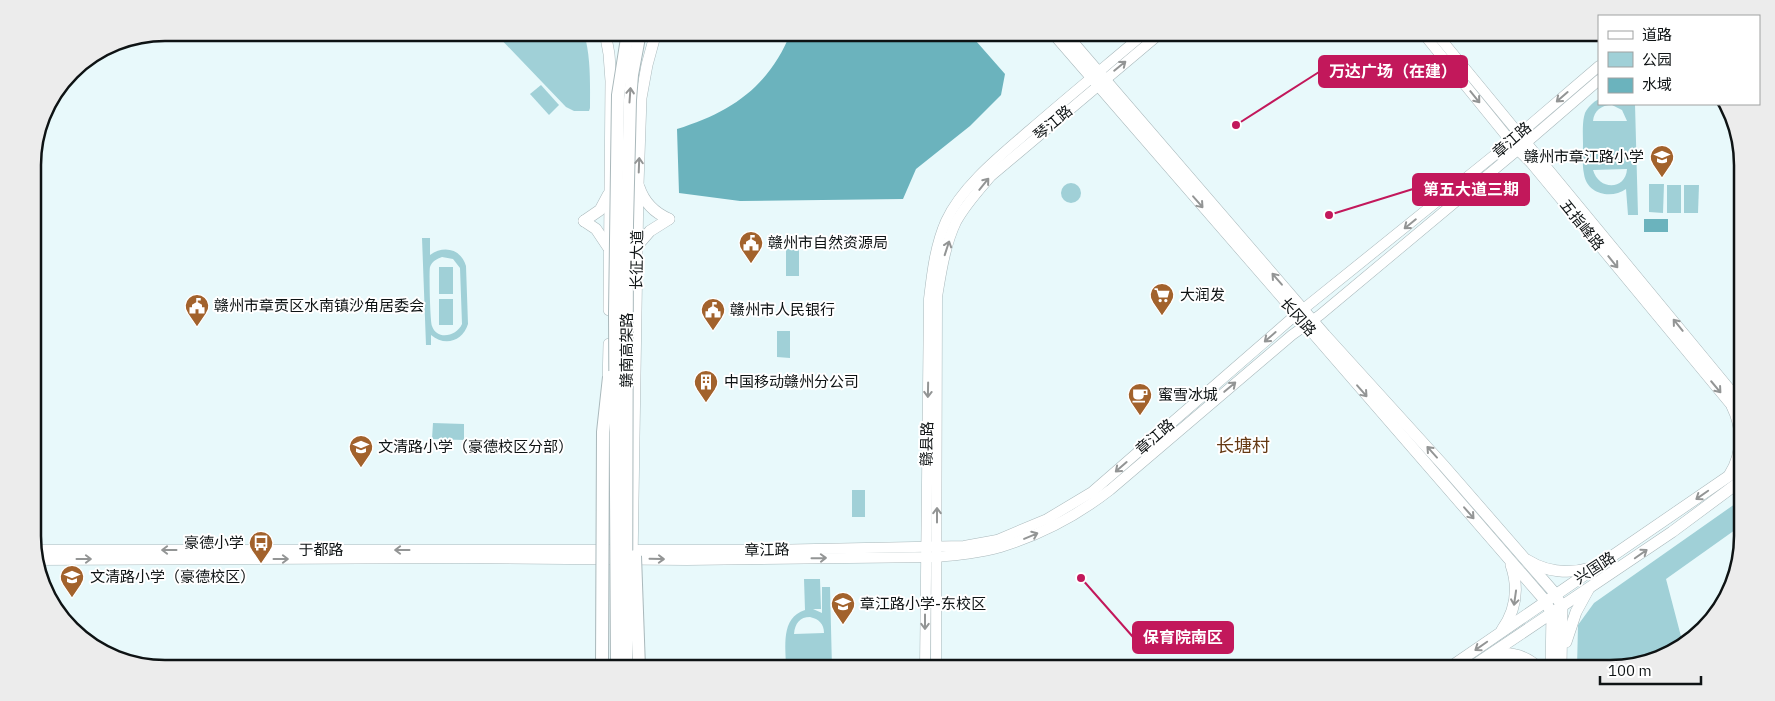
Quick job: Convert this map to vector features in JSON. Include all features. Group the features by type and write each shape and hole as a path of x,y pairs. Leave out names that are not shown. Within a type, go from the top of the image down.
{"highway":[{"name":"赣南高架路","path":"617,660 615,314 618,95 627,41"},
{"name":"赣南高架路","path":"626,660 630,100 632,75 638,41"},
{"path":"602,660 603,432 615,314"},
{"path":"627,414 636,583 638,660"}],"main road":[{"name":"长征大道","path":"606,41 610,72 607,660"},
{"name":"长征大道","path":"632,660 632,554 641,98 654,41"},
{"name":"长冈路","path":"1061,41 1098,78 1300,312 1508,558 1550,598"},
{"name":"长冈路","path":"1071,41 1098,78"},
{"name":"琴江路","path":"1098,78 1137,41"},
{"name":"琴江路","path":"951,222 961,198 985,168 1098,78 1149,41"},
{"name":"五指峰路","path":"1429,41 1514,146 1531,162 1734,401"},
{"name":"五指峰路","path":"1442,41 1734,401"},
{"name":"章江路","path":"608,554 931,558 999,548 1024,540 1050,528 1099,499 1292,335 1309,323 1514,146 1519,134 1598,67"},
{"name":"章江路","path":"632,554 964,546 997,540 1047,519 1092,492 1300,312 1514,146 1526,143 1598,81"},
{"path":"637,246 650,230 669,219 652,209 638,185"},
{"path":"609,187 603,206 593,216 584,221 600,234 609,249"},
{"name":"赣县路","path":"936,659 931,558 926,546 929,299 933,263 951,222"},
{"name":"赣县路","path":"925,659 931,558 937,547 937,297 951,222"},
{"name":"长冈路","path":"1309,323 1444,466 1523,557 1550,598"},
{"name":"兴国路","path":"1461,659 1571,583 1734,483"},
{"name":"兴国路","path":"1485,658 1602,581 1672,532 1734,483"},
{"name":"于都路","path":"42,550 608,554"},
{"name":"于都路","path":"44,560 464,558 608,554"},
{"path":"1523,557 1537,566 1562,571 1586,569 1604,563"},
{"path":"1498,634 1510,617 1515,598 1514,574 1508,558"},
{"path":"1563,659 1566,639 1576,612 1588,591 1602,581"},
{"path":"1550,598 1562,606 1562,659"},
{"path":"1550,598 1552,613 1551,659"},
{"path":"1485,658 1498,654 1517,655 1527,659"}],"green space":[{"path":"503,41 586,41 590,70 590,108 589,111 574,111 566,107"},
{"path":"541,85 559,105 549,115 530,94"},
{"path":"1598,100 1598,105 1612,105 1635,105 1638,215 1628,215 1626,189 1614,194 1601,193 1590,187 1586,181 1583,162 1583,120 1585,113","holes":["1612,105 1622,110 1627,121 1593,121 1595,114 1605,106","1627,169 1625,176 1617,184 1606,184 1596,177 1593,170"]},
{"path":"1071,183 1078,186 1081,193 1078,200 1071,203 1064,200 1061,193 1064,186"},
{"path":"1649,184 1664,184 1663,213 1649,212"},
{"path":"1667,185 1681,185 1681,213 1667,213"},
{"path":"1684,185 1699,185 1698,213 1684,213"},
{"path":"422,238 430,238 430,255 441,250 451,250 464,260 466,266 468,324 466,330 458,338 442,341 431,335 431,345 426,345","holes":["442,257 453,259 460,268 462,324 452,334 442,335 435,331 431,322 430,267 433,262"]},
{"path":"786,249 799,249 799,276 786,276"},
{"path":"439,267 453,267 453,294 439,294"},
{"path":"439,299 453,299 453,325 439,325"},
{"path":"777,331 790,331 790,358 777,357"},
{"path":"433,423 464,424 464,440 432,439"},
{"path":"852,490 865,490 865,517 852,517"},
{"path":"1734,505 1734,531 1666,579 1681,637 1657,650 1634,657 1577,659 1578,625 1594,603"},
{"path":"804,579 820,579 821,609 813,609 822,613 822,587 830,587 832,660 786,660 786,634 791,619 805,610","holes":["810,617 822,625 824,633 794,634 797,624 801,619"]}],"water":[{"path":"787,41 976,41 1005,74 1001,95 970,126 916,169 903,199 740,201 679,193 677,129 714,114 746,95 772,68"},
{"path":"1644,219 1668,219 1668,232 1644,232"}],"place":[{"name":"万达广场（在建）","path":"1236,125"},
{"name":"赣州市章江路小学","path":"1662,178"},
{"name":"第五大道三期","path":"1329,215"},
{"name":"赣州市自然资源局","path":"751,264"},
{"name":"大润发","path":"1162,316"},
{"name":"赣州市章贡区水南镇沙角居委会","path":"197,327"},
{"name":"赣州市人民银行","path":"713,331"},
{"name":"中国移动赣州分公司","path":"706,403"},
{"name":"蜜雪冰城","path":"1140,416"},
{"name":"文清路小学（豪德校区分部）","path":"361,468"},
{"name":"豪德小学","path":"261,564"},
{"name":"保育院南区","path":"1081,578"},
{"name":"文清路小学（豪德校区）","path":"72,598"},
{"name":"章江路小学-东校区","path":"843,625"}],"district":[{"name":"长塘村","path":"1243,446"}]}
